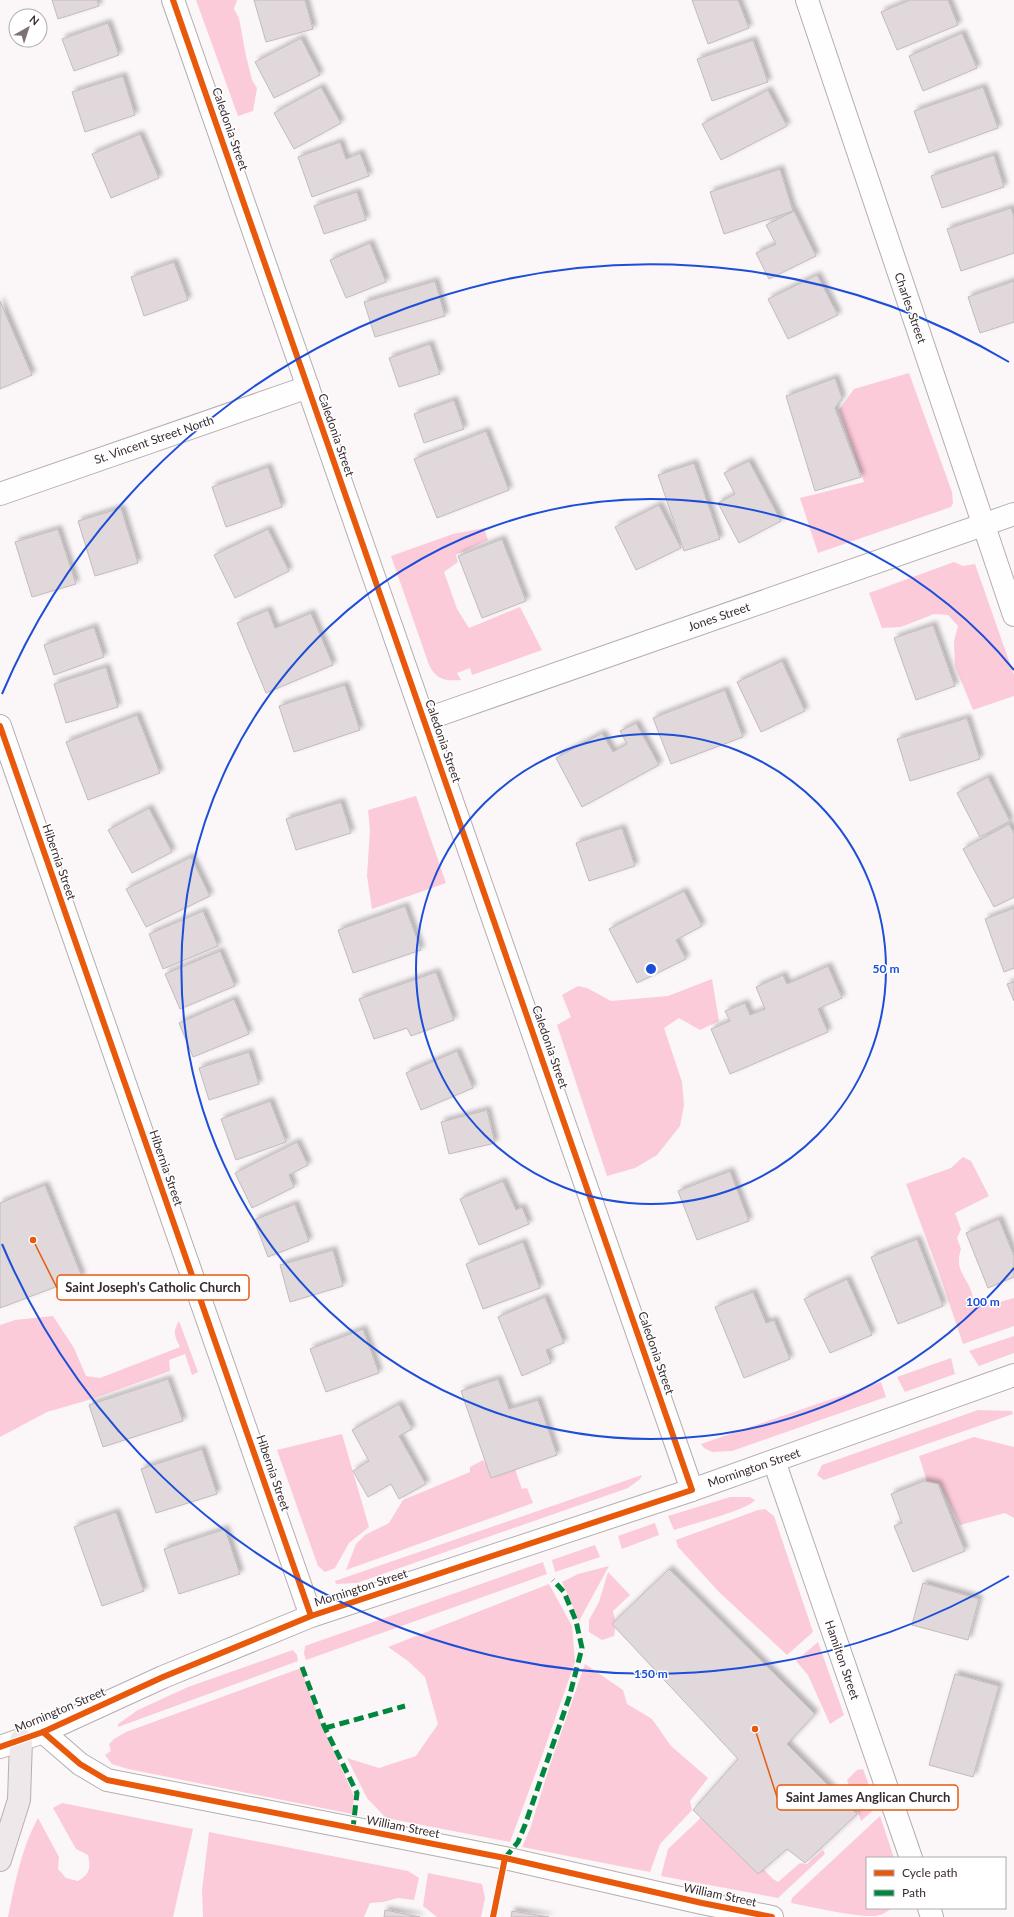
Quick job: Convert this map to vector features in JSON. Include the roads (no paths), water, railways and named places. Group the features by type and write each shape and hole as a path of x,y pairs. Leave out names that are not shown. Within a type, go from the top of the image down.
{"main road":[{"path":"0,1860 18,1800 21,1740"}],"street":[{"name":"Caledonia Street","path":"173,0 692,1490"},
{"name":"Charles Street","path":"807,0 1014,615"},
{"name":"St. Vincent Street North","path":"0,494 308,386"},
{"name":"Jones Street","path":"424,720 1014,514"},
{"name":"Hibernia Street","path":"0,726 311,1616"},
{"name":"Mornington Street","path":"0,1747 43,1732 163,1677 311,1616 692,1490 1014,1375"},
{"name":"Hamilton Street","path":"774,1461 911,1857"},
{"name":"William Street","path":"43,1732 80,1764 107,1780 498,1857 702,1903 772,1917"}],"place":[{"name":"Saint Joseph's Catholic Church","path":"33,1240"},
{"name":"Saint James Anglican Church","path":"755,1729"}]}
